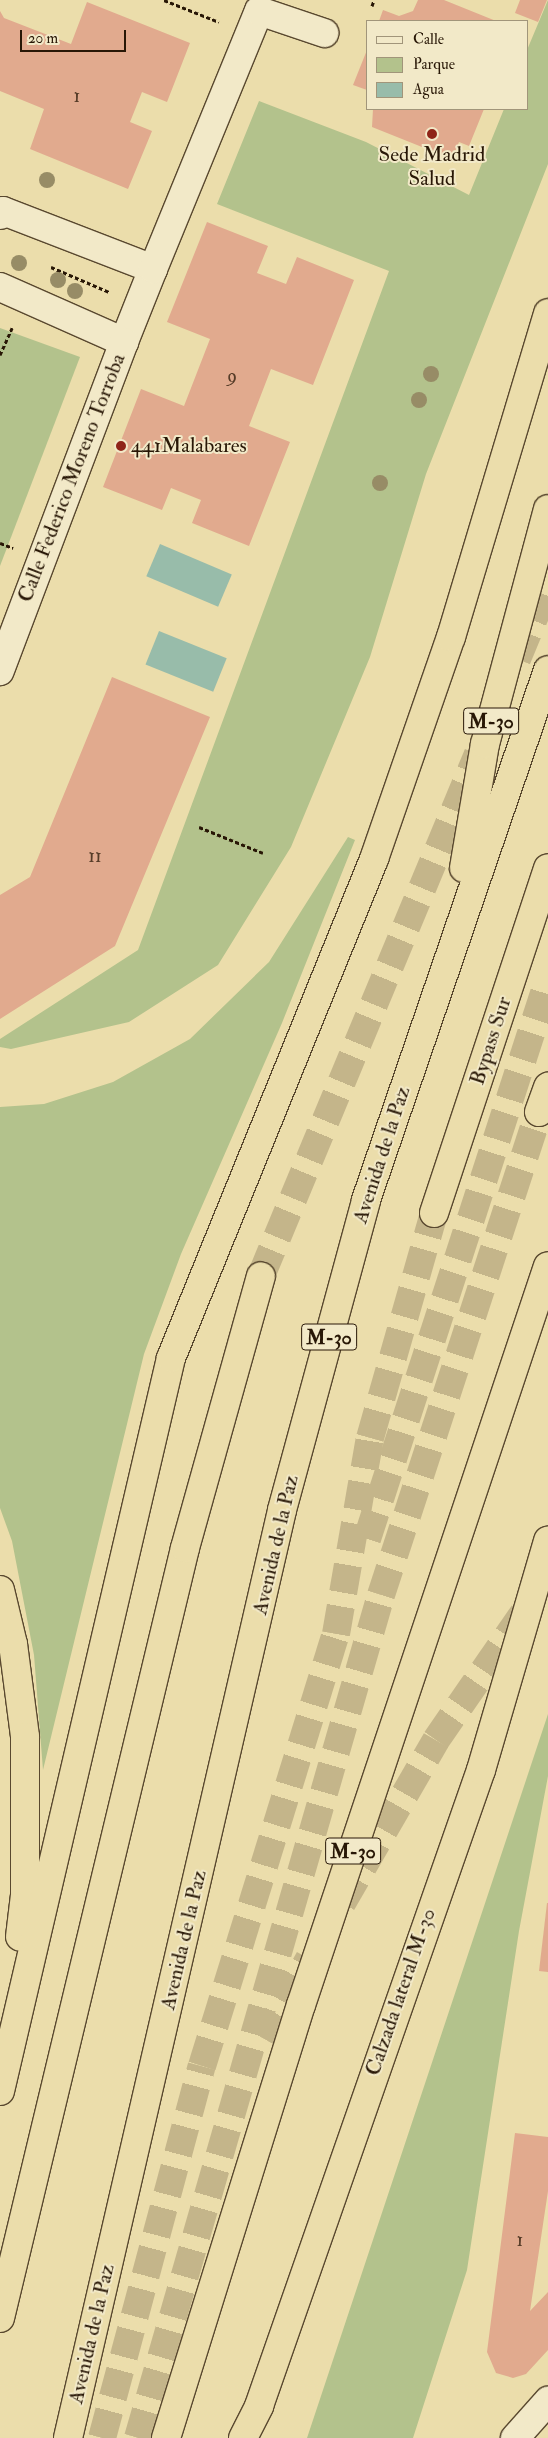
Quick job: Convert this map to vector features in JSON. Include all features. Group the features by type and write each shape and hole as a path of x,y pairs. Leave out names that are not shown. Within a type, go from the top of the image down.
{"highway":[{"path":"1,2088 172,1358 374,859 451,637 548,313"},
{"name":"M-30","path":"453,938 485,744 548,509"},
{"name":"Avenida de la Paz","path":"68,2438 282,1510 366,1200 453,938 548,670"},
{"name":"Bypass Sur","path":"434,1213 548,868"},
{"path":"539,1112 548,1087"},
{"name":"M-30","path":"166,2438 301,2006 548,1266"},
{"path":"0,2318 185,1548 261,1276"},
{"name":"Calzada lateral M-30","path":"243,2438 259,2406 482,1770 548,1542"},
{"path":"0,1590 13,1644 25,1737 25,1895 1,2088"},
{"path":"482,1770 548,1590"},
{"path":"253,2438 259,2406"}],"street":[{"name":"Calle Federico Moreno Torroba","path":"0,671 124,342 259,12 324,33"},
{"path":"0,215 2,211 154,269"},
{"name":"Calle Federico Moreno Torroba","path":"0,287 124,342"},
{"path":"515,2438 548,2401"}],"path":[{"path":"164,0 222,23"},
{"path":"372,6 374,0"},
{"path":"0,355 15,323"},
{"path":"199,827 263,853"}],"green space":[{"path":"548,0 548,164 426,474 370,657 291,847 218,965 129,1022 11,1049 0,1047 0,1039 138,950 389,271 217,204 259,101 366,142 469,195 504,110 528,110 528,48"},
{"path":"0,328 80,357 0,566"},
{"path":"348,837 355,840 282,1023 181,1254 144,1354 43,1770 34,1655 12,1541 0,1508 0,1107 44,1104 113,1082 190,1039 269,962"},
{"path":"548,1714 548,1776 519,1931 467,2270 413,2438 307,2438"}],"water":[{"path":"160,544 232,574 218,607 146,576"},
{"path":"159,631 227,658 213,692 146,664"}],"building":[{"path":"418,0 444,0 494,20 379,20 383,10 399,16 413,11"},
{"path":"520,0 547,0 538,22 515,13"},
{"path":"87,2 190,43 167,102 142,92 130,122 152,131 128,189 30,149 44,109 0,91 0,11 4,18 71,44"},
{"name":"Sede Madrid Salud","path":"366,52 366,90 353,85"},
{"name":"Sede Madrid Salud","path":"373,110 484,110 469,146 459,142 454,154 449,152 447,157 372,127"},
{"path":"207,222 268,246 257,273 286,284 297,257 354,280 313,385 271,369 249,426 290,442 249,546 192,523 201,500 171,488 162,510 103,487 141,389 184,406 210,339 167,322"},
{"path":"112,677 210,717 115,946 0,1019 0,895 30,877"},
{"path":"548,1903 548,1972 539,1971"},
{"path":"515,2133 548,2137 548,2191 530,2311 548,2292 548,2350 526,2374 513,2378 496,2373 487,2352"}],"tunnel":[{"path":"517,659 548,584"},
{"path":"261,1276 478,754"},
{"path":"367,1539 548,981"},
{"path":"138,2438 381,1595 539,1112"},
{"path":"102,2438 202,2066 336,1634 370,1438 434,1213"},
{"path":"342,1903 436,1740 525,1611"},
{"path":"264,2039 309,1959"}],"place":[{"name":"Sede Madrid Salud","path":"432,134"},
{"name":"441Malabares","path":"121,446"}]}
